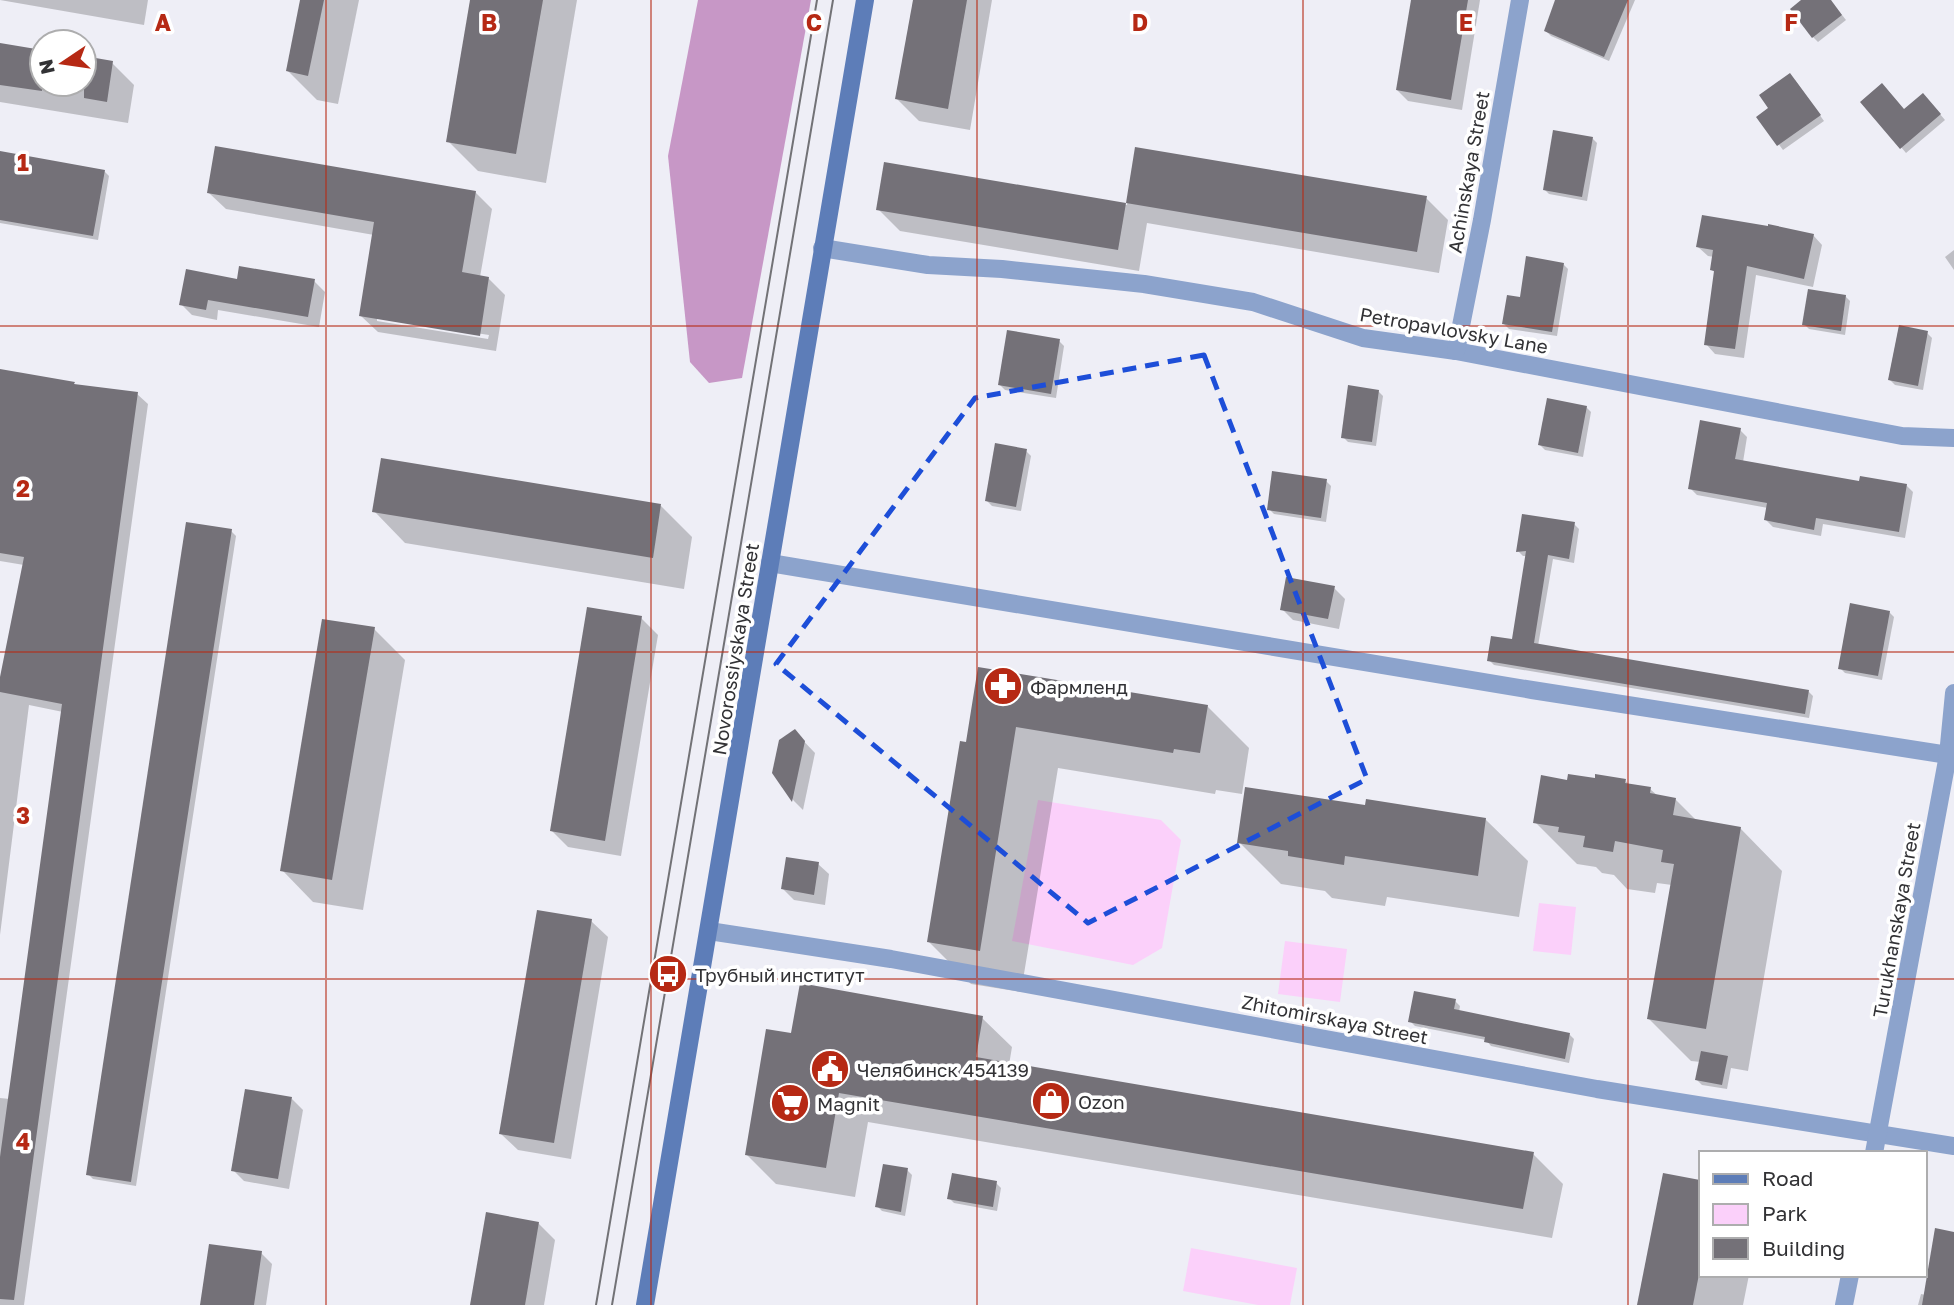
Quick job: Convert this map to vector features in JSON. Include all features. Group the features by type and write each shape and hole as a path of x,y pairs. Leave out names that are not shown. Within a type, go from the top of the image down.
{"main road":[{"name":"Novorossiyskaya Street","path":"645,1305 865,0"}],"street":[{"name":"Achinskaya Street","path":"1456,351 1520,0"},
{"name":"Petropavlovsky Lane","path":"822,248 928,265 1002,269 1144,284 1253,302 1363,338 1456,351 1902,436 1954,438"},
{"path":"770,563 1532,690 1948,755"},
{"name":"Turukhanskaya Street","path":"1876,1144 1948,755 1954,693"},
{"name":"Zhitomirskaya Street","path":"709,931 929,966 1597,1089 1876,1144 1954,1146"},
{"path":"1844,1305 1850,1277"}],"highlighted area":[{"path":"1204,355 1367,779 1088,923 776,664 975,398"}],"green space":[{"path":"1038,800 1161,820 1181,840 1162,948 1133,965 1012,941"},
{"path":"1539,903 1576,907 1571,955 1533,951"},
{"path":"1285,941 1347,949 1340,1002 1278,994"},
{"path":"1191,1248 1297,1268 1290,1305 1258,1305 1183,1291"}],"shaded area":[{"path":"698,0 811,0 742,378 709,383 690,362 668,156"}],"building":[{"path":"300,0 324,0 308,76 286,71"},
{"path":"470,0 543,0 516,154 446,142"},
{"path":"913,0 967,0 948,109 895,99"},
{"path":"1411,0 1468,0 1451,100 1396,90"},
{"path":"1555,0 1628,0 1604,57 1544,31"},
{"path":"1801,0 1831,0 1842,15 1812,38 1790,9"},
{"path":"0,43 28,48 28,89 0,85"},
{"path":"98,58 113,61 107,102 84,98 98,98"},
{"path":"1790,73 1821,115 1777,146 1756,117 1768,108 1759,95"},
{"path":"1882,83 1904,109 1923,93 1941,114 1900,149 1860,102"},
{"path":"1553,130 1593,137 1582,197 1543,190"},
{"path":"215,146 476,191 462,272 489,277 480,336 359,316 374,222 207,193"},
{"path":"1135,147 1427,196 1417,252 1126,203"},
{"path":"0,151 105,170 93,236 0,220"},
{"path":"884,162 1126,203 1118,250 876,210"},
{"path":"1702,215 1768,224 1814,234 1804,279 1747,266 1735,349 1704,345 1714,271 1710,270 1713,250 1696,247"},
{"path":"1526,256 1564,263 1552,332 1502,324 1507,295 1520,297"},
{"path":"239,266 315,279 308,317 208,300 206,310 179,305 186,269 237,279"},
{"path":"1808,289 1846,295 1841,331 1802,325"},
{"path":"1899,325 1928,331 1918,386 1888,380"},
{"path":"1007,330 1060,339 1051,394 998,385"},
{"path":"0,369 75,382 74,384 138,392 14,1300 0,1299 0,1157 62,704 0,692 0,677 24,557 0,553"},
{"path":"1348,385 1379,390 1372,442 1341,438"},
{"path":"1547,398 1587,406 1578,453 1538,445"},
{"path":"1700,420 1741,428 1735,459 1859,481 1860,476 1907,484 1899,532 1816,518 1814,530 1764,520 1767,503 1688,489"},
{"path":"995,443 1027,449 1016,507 985,501"},
{"path":"381,458 661,504 653,558 372,512"},
{"path":"1272,471 1327,479 1321,518 1267,510"},
{"path":"1522,514 1575,522 1569,559 1548,555 1534,643 1809,690 1805,714 1487,661 1491,636 1512,639 1526,551 1516,552"},
{"path":"186,522 232,529 131,1182 86,1175"},
{"path":"1286,577 1335,586 1328,619 1280,610"},
{"path":"1850,603 1890,611 1878,676 1838,669"},
{"path":"587,607 642,616 605,841 550,831"},
{"path":"322,619 375,627 332,880 280,871"},
{"path":"978,667 1208,705 1200,753 1174,749 1173,753 1016,727 980,951 927,942 960,741 966,742"},
{"path":"795,729 805,741 792,802 772,773 779,740"},
{"path":"1568,774 1595,778 1595,774 1626,779 1625,783 1651,787 1650,793 1676,798 1673,815 1741,827 1706,1029 1647,1019 1674,864 1661,862 1663,850 1615,841 1613,852 1583,847 1585,836 1558,832 1559,827 1533,823 1541,775 1567,780"},
{"path":"1245,787 1365,805 1366,799 1486,818 1478,876 1345,856 1344,865 1288,856 1288,851 1237,843"},
{"path":"786,857 819,862 814,895 781,889"},
{"path":"537,910 592,919 554,1143 499,1134"},
{"path":"800,983 983,1016 976,1057 1534,1152 1523,1209 839,1093 826,1168 745,1155 766,1029 791,1033"},
{"path":"1414,991 1456,999 1454,1009 1570,1033 1565,1059 1484,1042 1485,1037 1408,1022"},
{"path":"1701,1051 1728,1056 1722,1085 1695,1080"},
{"path":"245,1089 292,1097 278,1179 231,1171"},
{"path":"883,1164 908,1168 901,1212 875,1207"},
{"path":"952,1173 997,1181 993,1207 947,1199"},
{"path":"1663,1173 1699,1180 1699,1274 1693,1305 1637,1305"},
{"path":"486,1212 539,1222 525,1305 470,1305"},
{"path":"1935,1228 1954,1232 1954,1305 1922,1305"},
{"path":"209,1244 262,1251 254,1305 200,1305"}],"tram line":[{"path":"596,1305 817,0"},
{"path":"612,1305 833,0"}],"place":[{"name":"Фармленд","path":"1003,686"},
{"name":"Трубный институт","path":"668,974"},
{"name":"Челябинск 454139","path":"830,1069"},
{"name":"Ozon","path":"1051,1101"},
{"name":"Magnit","path":"790,1103"}]}
